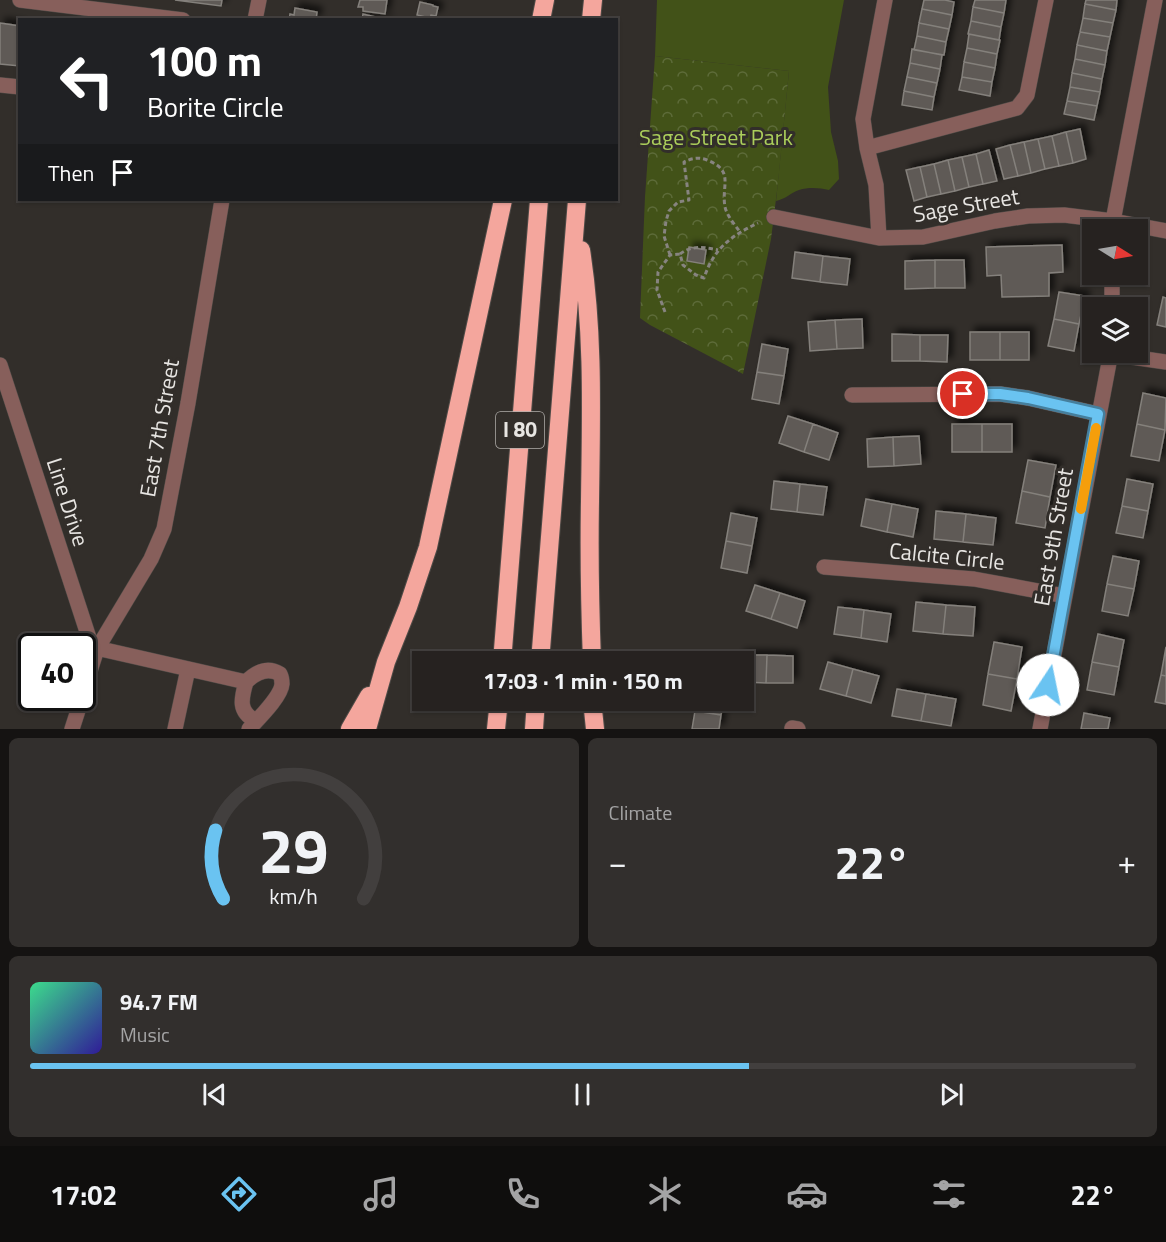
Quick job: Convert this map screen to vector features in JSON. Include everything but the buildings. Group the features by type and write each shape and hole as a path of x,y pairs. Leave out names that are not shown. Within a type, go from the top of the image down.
{"highway":[{"path":"541,18 545,0"},
{"path":"554,18 555,0"},
{"path":"591,18 593,0"},
{"path":"367,729 386,662 428,547 503,201"},
{"name":"I 80","path":"503,651 539,201"},
{"path":"576,208 587,304 592,406 590,512 592,651"},
{"name":"I 80","path":"541,651 576,208"},
{"path":"350,729 386,662"},
{"path":"496,729 498,711"},
{"path":"534,729 535,711"},
{"path":"593,711 595,729"}],"street":[{"path":"20,0 167,18"},
{"path":"255,18 259,0"},
{"path":"879,238 876,185 863,119 885,0"},
{"path":"867,148 1017,108 1027,95 1046,0"},
{"path":"1114,219 1155,0"},
{"path":"0,85 18,87"},
{"name":"East 7th Street","path":"96,655 151,559 164,529 222,201"},
{"name":"Sage Street","path":"774,217 879,238 923,237 1028,216 1064,215 1084,219"},
{"name":"Sage Street","path":"1148,229 1166,231"},
{"path":"1148,359 1166,362"},
{"name":"East 9th Street","path":"1040,729 1109,363"},
{"name":"Line Drive","path":"0,365 92,647 98,649"},
{"path":"852,395 1000,394 1098,414"},
{"name":"Calcite Circle","path":"824,567 974,579 1065,596"},
{"path":"98,649 246,682"},
{"path":"175,729 188,669"},
{"path":"266,670 274,670 280,674 282,682 276,697 253,725 242,705 246,682 254,675 266,670"},
{"name":"East 7th Street","path":"72,729 78,711"}],"path":[{"path":"670,255 664,236 666,221 669,211 678,202 689,200 684,162 690,159 701,158 714,163 724,171 725,210 740,232"},
{"path":"680,254 683,265 704,278 709,265 724,244 740,232 774,217"},
{"path":"665,312 657,290 658,272 670,255 702,247 719,251"}],"green space":[{"path":"657,0 844,0 828,87 831,132 838,161 839,179 829,190 803,189 776,201 789,71 655,56"},
{"name":"Sage Street Park","path":"655,56 789,71 771,239 743,374 640,318 645,197"}],"slow traffic":[{"path":"1081,509 1096,428"}],"route":[{"path":"963,394 1000,394 1028,398 1098,414 1048,685"}]}
